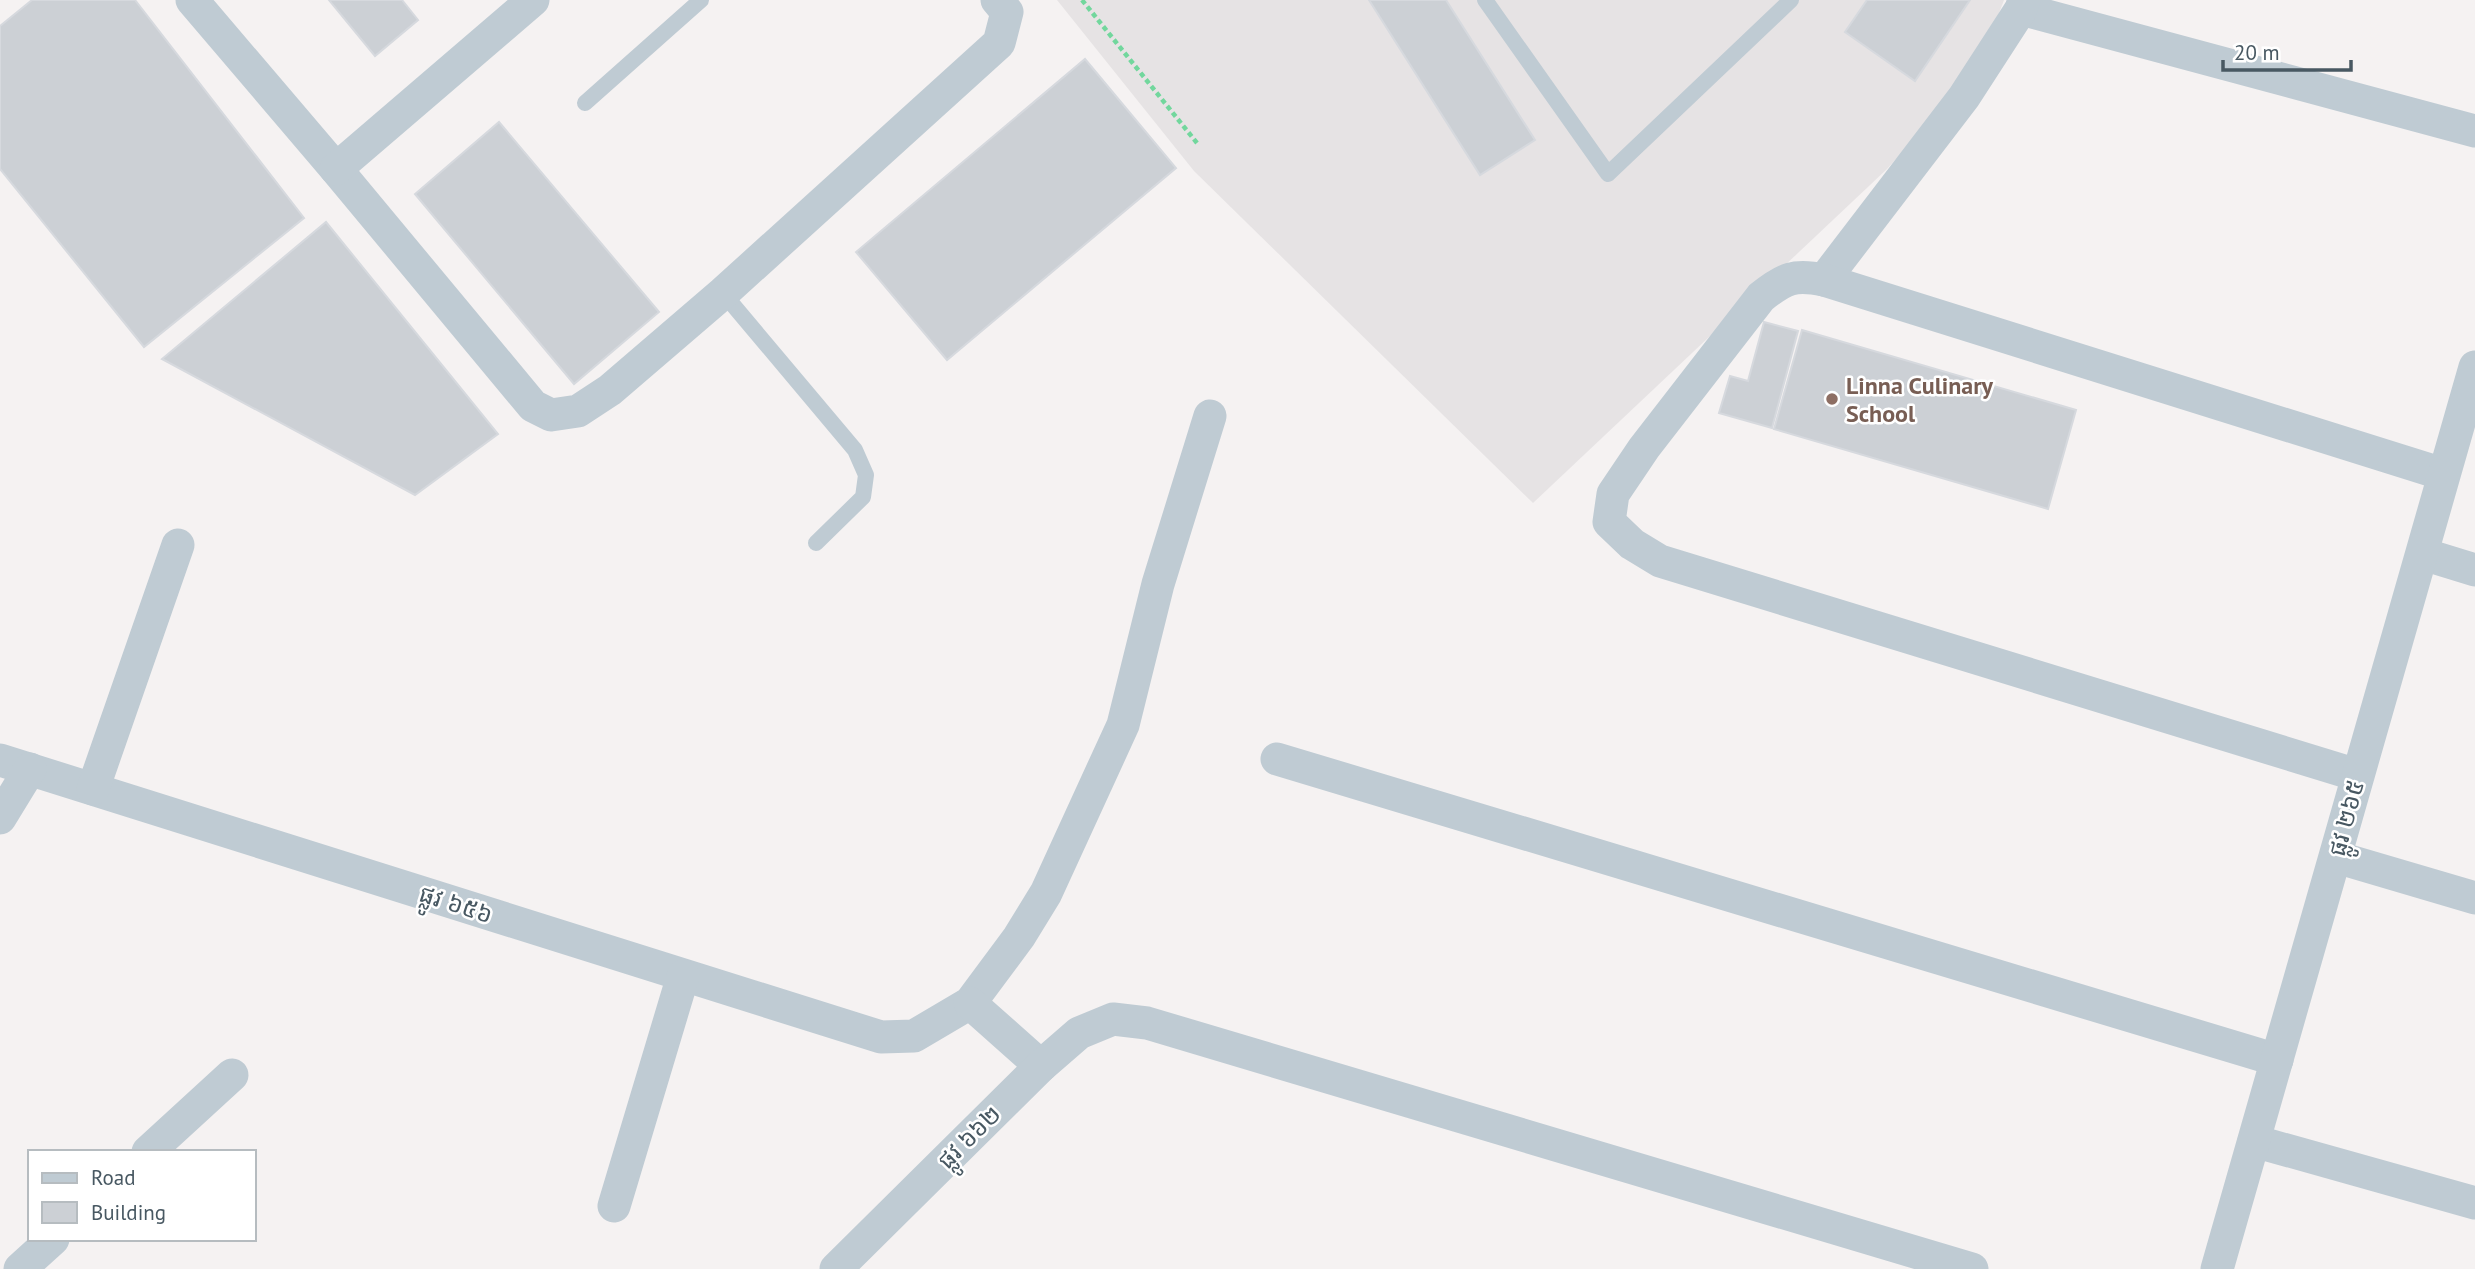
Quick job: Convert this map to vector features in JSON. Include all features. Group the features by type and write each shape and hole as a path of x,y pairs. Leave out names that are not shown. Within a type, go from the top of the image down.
{"street":[{"path":"192,0 533,406 551,415 578,411 610,390 723,293 999,43 1007,12 997,0"},
{"path":"336,169 533,0"},
{"path":"1824,280 1964,97 2022,4 2475,131"},
{"path":"2357,775 1660,561 1632,544 1609,522 1613,494 1644,448 1761,297 1781,281 1803,276 1824,280 2443,474"},
{"name":"ផ្លូវ ២៦៥","path":"2217,1269 2475,368"},
{"path":"1041,1066 970,1003 1019,937 1046,893 1123,724 1158,584 1210,416"},
{"path":"93,789 178,545"},
{"path":"2423,554 2475,570"},
{"path":"1277,759 2277,1060"},
{"path":"0,818 15,764"},
{"name":"ផ្លូវ ៦៥៦","path":"15,764 881,1037 914,1036 970,1003"},
{"path":"2336,857 2475,898"},
{"path":"614,1206 683,976"},
{"name":"ផ្លូវ ៦៦២","path":"836,1269 1041,1066 1079,1033 1113,1019 1160,1027 1972,1269"},
{"path":"150,1150 232,1075"},
{"path":"2254,1141 2475,1203"},
{"path":"20,1269 51,1241"}],"lane":[{"path":"586,103 701,0"},
{"path":"1485,0 1608,174 1791,0"},
{"path":"723,293 855,450 866,475 863,497 816,543"}],"path":[{"path":"1082,0 1197,143"}],"shaded area":[{"path":"1057,0 2004,0 1978,68 1887,169 1533,503 1194,171"}],"building":[{"path":"32,0 135,0 304,218 144,347 0,169 0,26"},
{"path":"329,0 402,0 418,20 375,56"},
{"path":"1369,0 1446,0 1535,140 1480,175"},
{"path":"1867,0 1970,0 1915,81 1845,32"},
{"path":"1085,59 1176,168 947,360 856,252"},
{"path":"499,122 659,312 574,384 415,194"},
{"path":"326,222 498,434 415,495 162,359"},
{"path":"1764,322 1798,331 1772,428 1719,413 1730,376 1748,381"},
{"path":"1802,330 2076,410 2048,509 1774,429"}],"place":[{"name":"Linna Culinary School","path":"1832,399"}]}
